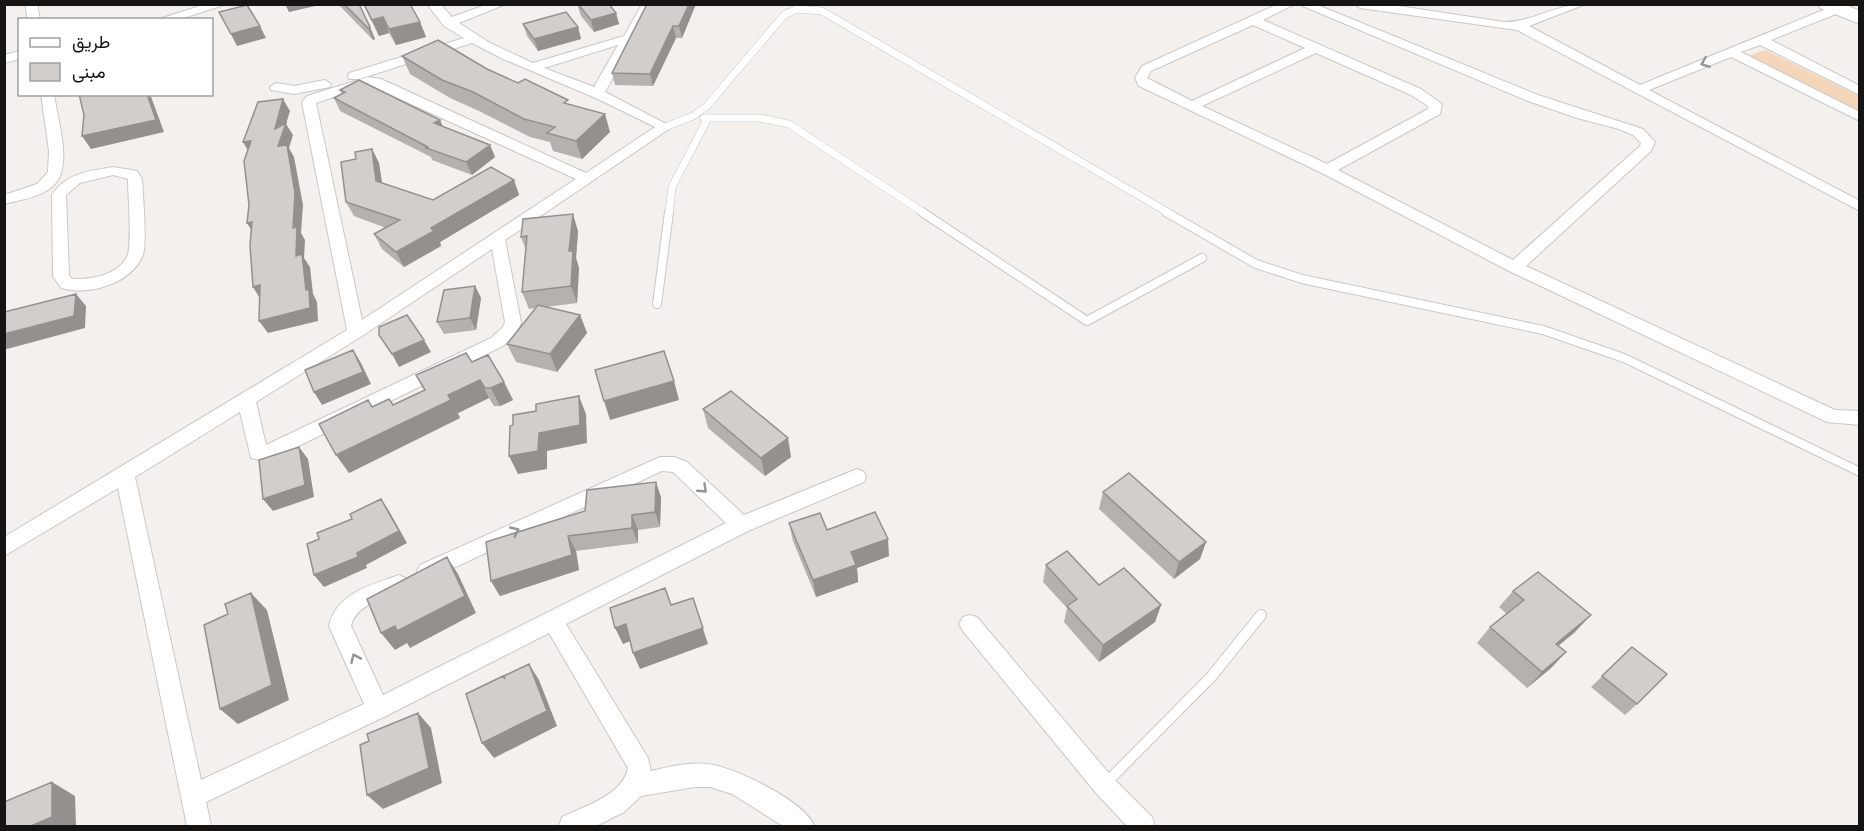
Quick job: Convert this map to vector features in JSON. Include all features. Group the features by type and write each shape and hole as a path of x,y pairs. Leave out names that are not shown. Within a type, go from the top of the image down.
{"main road":[{"path":"1839,6 1860,8"},
{"path":"1839,6 1860,18"}],"street":[{"path":"169,18 221,4"},
{"path":"433,4 448,23 473,39 597,93 665,127"},
{"path":"448,23 500,4"},
{"path":"597,93 648,4"},
{"path":"1289,4 1146,69 1141,78 1144,83 1327,170 1515,267 1833,417 1860,418"},
{"path":"1304,4 1533,98 1582,116 1624,126 1643,136 1648,142 1646,148 1515,267"},
{"path":"1360,4 1504,26 1519,26 1577,5"},
{"path":"1450,4 1473,20"},
{"path":"1638,90 1839,6"},
{"path":"1254,21 1313,49 1416,92 1435,104 1435,111 1327,170"},
{"path":"1519,26 1860,207"},
{"path":"276,87 294,90 312,88 473,39"},
{"path":"533,67 627,39"},
{"path":"1761,40 1860,91"},
{"path":"1191,106 1313,49"},
{"path":"1731,52 1860,117"},
{"path":"356,333 309,102 312,99 368,81 376,82 586,179"},
{"path":"4,200 59,182 113,171 132,174 135,178 136,253 130,264 118,275 90,285 67,284 60,276 59,182 47,96"},
{"path":"4,548 356,333 665,127"},
{"path":"247,400 258,453 264,454 497,342 511,330 513,322 497,238"},
{"path":"378,709 340,626 340,618 347,607 660,464 674,464 680,467 741,525"},
{"path":"125,475 199,826"},
{"path":"192,796 378,709 741,525 857,477"},
{"path":"553,621 636,758 640,776 636,785 619,800 571,826"},
{"path":"970,624 1104,785 1143,826"},
{"path":"636,785 685,776 718,777 756,794 802,826"}],"lane":[{"path":"665,127 693,116 707,106 784,15 797,9 822,10 1256,264 1302,279 1553,333 1623,358 1860,472"},
{"path":"693,116 760,118 789,124 1088,321 1202,258"},
{"path":"657,304 672,187 708,118"},
{"path":"1104,785 1210,677 1261,615"}],"shaded area":[{"path":"1765,50 1859,96 1859,113 1752,58 1751,55"}],"building":[{"path":"344,4 359,4 370,27 368,28"},
{"path":"364,4 410,4 420,22 389,29 383,17 372,20"},
{"path":"578,4 609,4 616,13 591,20"},
{"path":"647,4 689,4 679,26 673,26 650,74 612,73"},
{"path":"247,5 260,26 231,34 219,12"},
{"path":"566,12 578,27 534,39 523,24"},
{"path":"438,40 487,69 518,83 525,79 568,100 564,103 605,114 576,141 547,133 555,127 524,119 473,92 442,80 402,56"},
{"path":"359,80 440,120 434,123 490,145 466,162 426,148 428,147 334,98 345,92 340,90"},
{"path":"79,96 148,96 156,120 82,136 84,115"},
{"path":"283,99 275,129 286,123 278,146 287,145 295,193 293,228 297,227 296,256 302,254 310,308 259,321 260,285 253,287 250,245 252,222 247,223 249,205 244,161 251,141 243,142 258,102"},
{"path":"372,149 376,181 433,200 491,167 514,180 431,228 434,231 396,252 374,234 400,220 346,202 341,162 356,159 355,152"},
{"path":"573,214 569,251 573,251 571,286 522,292 527,236 521,237 523,219"},
{"path":"475,286 470,318 437,322 444,290"},
{"path":"76,294 74,316 4,334 4,312"},
{"path":"538,305 580,315 550,354 507,344"},
{"path":"407,315 424,340 392,354 379,335 379,327"},
{"path":"353,350 363,372 314,392 305,370"},
{"path":"664,351 674,381 604,401 595,370"},
{"path":"466,353 472,362 488,355 504,382 491,388 485,388 480,380 448,395 451,400 336,455 319,424 368,400 372,407 389,399 393,405 425,390 416,375"},
{"path":"731,391 788,438 761,458 703,409"},
{"path":"579,396 580,425 539,433 538,451 509,456 510,426 513,425 513,415 536,411 536,404"},
{"path":"299,447 305,485 263,499 259,460"},
{"path":"1129,473 1206,542 1179,562 1103,492"},
{"path":"656,482 655,512 632,515 632,528 568,536 572,555 491,581 486,542 585,511 587,490"},
{"path":"381,499 399,531 357,553 358,557 314,575 307,544 319,539 317,533 352,519 350,514"},
{"path":"875,512 888,539 851,552 856,565 813,580 789,523 820,513 827,530"},
{"path":"1067,551 1099,585 1124,568 1161,605 1103,645 1067,606 1077,599 1046,565"},
{"path":"447,557 465,596 397,631 395,626 381,633 367,599"},
{"path":"1538,572 1591,615 1556,644 1566,652 1542,672 1490,627 1524,600 1513,591"},
{"path":"665,588 671,605 693,598 703,628 633,653 626,624 615,628 610,608"},
{"path":"251,593 272,685 220,709 204,625 228,614 225,604"},
{"path":"1632,647 1667,674 1637,704 1602,676"},
{"path":"529,664 547,711 482,743 466,694 503,676 505,679 504,676"},
{"path":"418,713 429,768 367,795 360,745 369,741 367,734"},
{"path":"52,782 52,817 31,826 4,826 4,802"}]}
